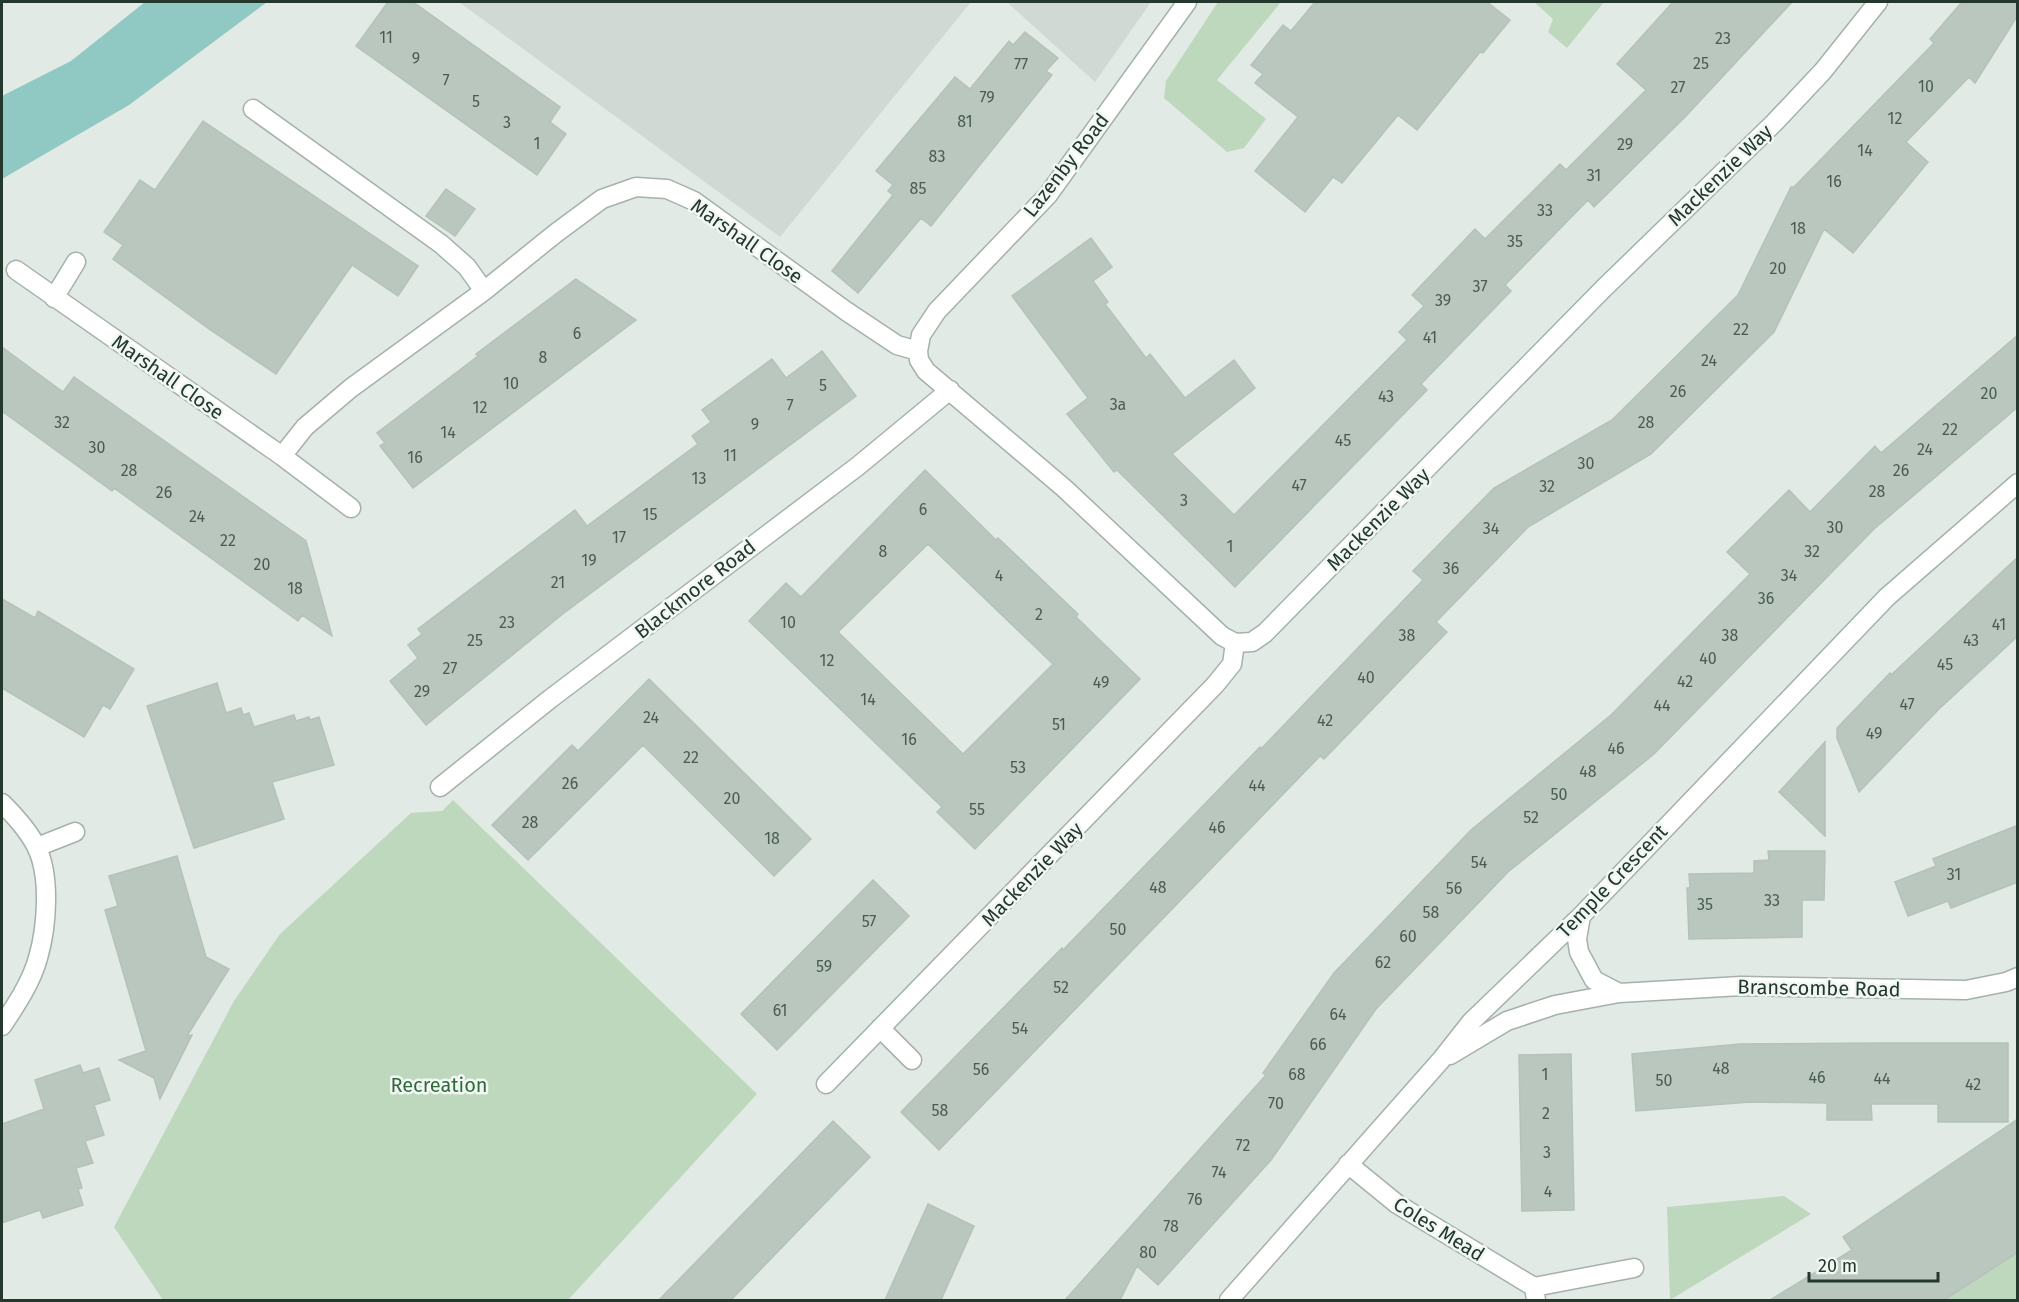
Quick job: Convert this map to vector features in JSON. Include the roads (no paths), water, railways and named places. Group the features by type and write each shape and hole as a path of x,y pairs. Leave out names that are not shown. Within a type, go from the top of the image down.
{"street":[{"name":"Lazenby Road","path":"918,351 921,334 937,311 1048,195 1187,2"},
{"name":"Mackenzie Way","path":"826,1084 1215,685 1232,664 1235,643 1252,642 1265,633 1603,289 1774,123 1823,71 1878,2"},
{"path":"252,109 441,244 467,267 484,291"},
{"name":"Marshall Close","path":"282,456 304,427 351,388 484,291 602,199 636,187 667,189 694,201 846,311 897,345 918,351"},
{"path":"54,298 76,262"},
{"name":"Marshall Close","path":"16,270 282,456 351,508"},
{"path":"918,351 919,360 926,371 1064,488 1222,636 1235,643"},
{"name":"Blackmore Road","path":"440,787 550,699 858,466 950,390"},
{"name":"Temple Crescent","path":"1229,1300 1441,1060 1471,1022 1581,916 1887,597 2018,483"},
{"path":"2,803 37,847 46,878 45,914 38,958 20,1000 2,1026"},
{"path":"37,847 75,832"},
{"path":"1581,916 1577,939 1579,952 1594,980 1619,993"},
{"name":"Branscombe Road","path":"1441,1060 1507,1021 1555,1005 1619,993 1742,986 1966,990 2006,982 2018,977"},
{"path":"880,1028 912,1060"},
{"name":"Coles Mead","path":"1348,1164 1397,1204 1535,1294 1634,1268"}],"water":[{"path":"145,2 267,2 129,105 2,179 2,96 71,61"}],"park label":[{"name":"Recreation","path":"439,1085"}]}
